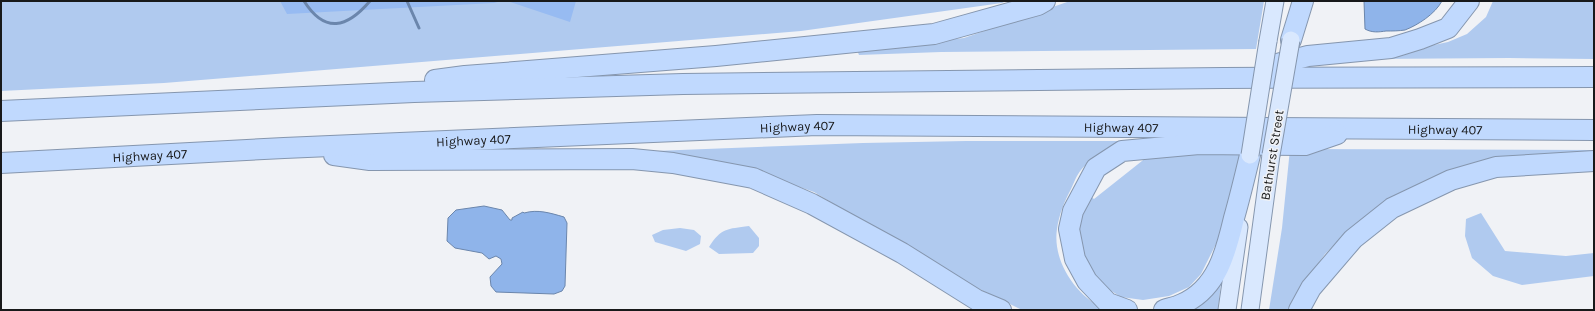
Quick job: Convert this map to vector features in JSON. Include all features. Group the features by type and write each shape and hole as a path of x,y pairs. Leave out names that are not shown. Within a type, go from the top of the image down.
{"highway":[{"path":"330,96 465,76 708,57 934,34 1038,5 1045,1"},
{"path":"1291,40 1303,1"},
{"path":"1223,78 1308,56 1391,48 1420,39 1448,28 1469,1"},
{"path":"1,111 414,92 683,84 1223,78 1594,77"},
{"name":"Highway 407","path":"1,163 284,148 817,125 1594,130"},
{"path":"1126,310 1108,303 1087,281 1075,259 1069,229 1073,211 1096,168 1122,151 1199,144 1305,145 1353,129"},
{"path":"284,148 370,160 632,159 673,163 753,178 812,204 902,254 977,300 1001,310"},
{"path":"1164,310 1181,305 1195,296 1216,274 1226,251 1250,155"},
{"path":"1299,310 1311,288 1353,239 1392,208 1451,180 1496,168 1594,161"}],"main road":[{"name":"Bathurst Street","path":"1227,310 1275,1"},
{"name":"Bathurst Street","path":"1250,310 1271,155 1299,1"}],"shaded area":[{"path":"1,1 1006,1 1002,3 801,31 164,83 1,91"},
{"path":"280,1 501,1 494,3 287,14"},
{"path":"507,1 576,1 570,22"},
{"path":"1070,1 1264,1 1256,49 941,52 859,55 857,50 964,38"},
{"path":"1364,1 1442,1 1431,15 1410,28 1405,30 1376,32 1365,29"},
{"path":"1493,1 1594,1 1594,59 1368,59 1448,42 1467,34 1486,17"},
{"path":"966,141 1140,141 1108,152 1086,165 1079,172 1060,214 1056,241 1058,254 1063,266 1076,287 1095,304 1106,310 1022,310 955,277 814,192 733,164 628,152 863,143"},
{"path":"1290,149 1594,150 1594,156 1491,162 1433,177 1402,193 1354,226 1325,254 1292,301 1288,310 1269,310 1282,228"},
{"path":"1241,150 1236,176 1219,238 1201,274 1189,287 1169,296 1143,300 1121,297 1100,284 1088,270 1076,221 1086,193 1094,199 1147,157"},
{"path":"484,206 502,210 510,220 523,212 534,211 564,217 567,223 565,286 562,291 554,294 496,292 491,286 490,277 502,264 501,259 496,256 489,259 482,253 455,248 447,241 448,218 456,210"},
{"path":"1481,213 1505,251 1566,256 1594,253 1594,276 1522,285 1493,276 1472,258 1465,236 1466,219"},
{"path":"749,226 759,238 759,246 753,253 719,254 709,247 717,236 725,230"},
{"path":"680,228 694,230 701,236 700,244 686,251 655,242 652,235 663,230"},
{"path":"1222,273 1218,310 1186,310"}],"waterway":[{"path":"304,1 312,12 320,19 328,23 336,24 345,22 353,17 370,1"},
{"path":"407,1 419,28"}]}
